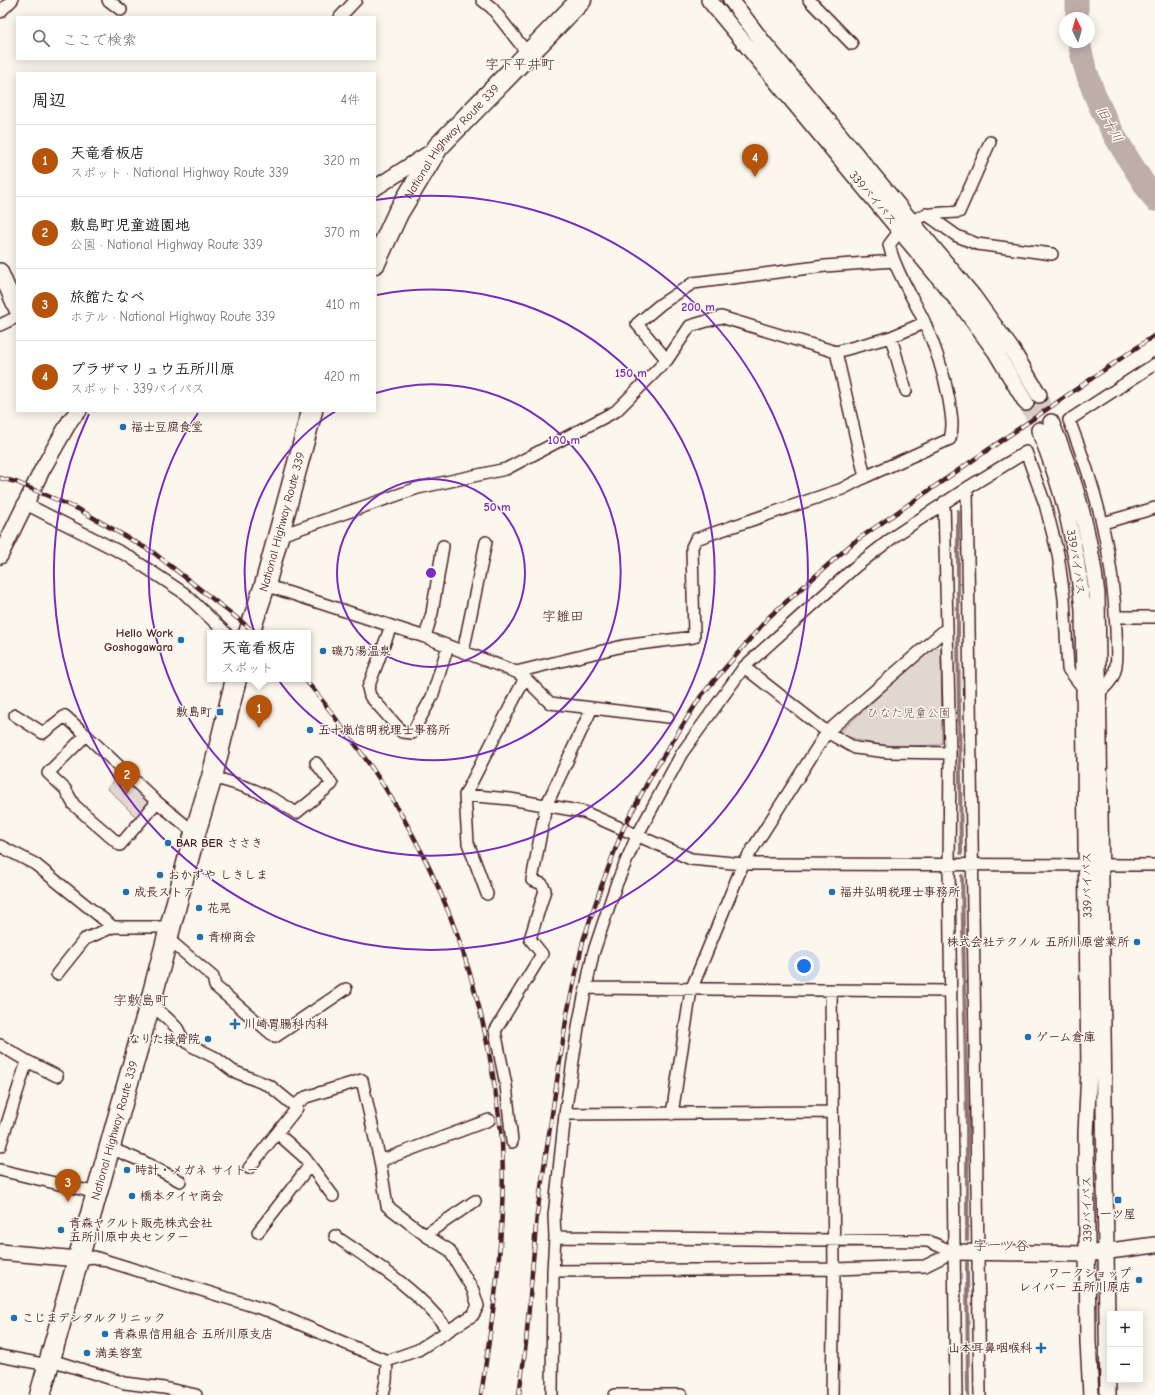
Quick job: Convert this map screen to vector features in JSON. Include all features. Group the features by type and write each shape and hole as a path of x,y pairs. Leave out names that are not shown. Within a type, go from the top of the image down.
{"highway":[{"name":"National Highway Route 339","path":"376,261 398,213 438,147 581,0"},
{"name":"National Highway Route 339","path":"250,630 265,585 312,412"},
{"name":"National Highway Route 339","path":"40,1395 150,1004 195,833 212,776 235,682"}],"street":[{"path":"0,12 12,0"},
{"path":"108,0 121,10"},
{"path":"341,16 356,0"},
{"path":"482,0 492,8 528,54"},
{"name":"339バイパス","path":"709,0 906,226 986,338 1016,384 1032,399"},
{"path":"731,0 906,226"},
{"path":"809,0 852,44"},
{"path":"487,894 468,843 465,795 521,675 623,646 694,637 692,547 696,539 842,489 865,477 950,439 953,431 947,387 936,351 894,261 890,245 906,226 926,214 959,212 990,142"},
{"path":"376,187 438,147"},
{"path":"926,214 957,236 977,244 1052,254"},
{"path":"667,360 637,324 661,304 693,283 825,266 894,261"},
{"path":"0,271 16,308"},
{"path":"0,325 16,317"},
{"path":"278,536 418,488 506,469 616,411 667,360 690,326 721,317 836,352 891,337 924,323"},
{"path":"891,337 906,391"},
{"path":"836,352 865,477"},
{"path":"1108,1395 1099,693 1111,680 1117,661 1116,617 1112,570 1103,523 1089,470 1069,420 1155,364"},
{"path":"0,556 42,470 72,414"},
{"name":"339バイパス","path":"1091,1395 1088,1342 1087,1254 1086,1134 1089,1070 1083,609 1074,536 1056,474 1045,426 1070,471 1090,542 1097,594 1099,693"},
{"path":"552,1395 553,1272 555,1237 554,1216 565,1114 579,1021 593,954 606,915 637,836 682,753 744,667 855,567 896,535 944,502 1026,452 1045,504 1058,554 1064,598 1068,669 1084,689 1099,693"},
{"path":"967,488 980,1395"},
{"path":"944,502 950,753 949,864 956,1395"},
{"path":"26,504 68,524 134,560 184,592 223,630"},
{"path":"1103,523 1155,508"},
{"path":"463,652 486,542"},
{"path":"425,637 432,613 443,546"},
{"path":"265,585 425,637 521,675 550,703 668,717"},
{"path":"1116,617 1155,617"},
{"path":"391,626 368,688 370,696 402,732 412,733 432,697 448,646"},
{"path":"672,1114 691,990 743,864 827,732 947,628"},
{"path":"744,667 827,732 855,748 887,752 950,753"},
{"path":"512,1142 506,1085 495,1031 542,954 530,939 546,890 542,884 532,880 546,806 592,708"},
{"path":"15,715 43,733 65,716 157,802 195,833"},
{"path":"86,735 48,773 65,789 74,805 120,845 157,802"},
{"path":"212,776 255,789 276,799 296,813 332,784 316,764"},
{"path":"465,795 510,799 584,812 691,859 743,864 1155,865"},
{"path":"0,846 35,864 113,927"},
{"path":"57,974 85,940 113,927 169,932 213,977 215,986 275,1037 346,989"},
{"path":"587,988 951,991"},
{"path":"831,990 834,1239 832,1395"},
{"path":"150,1004 177,1028 182,1038 192,1046 216,1058 233,1071 270,1086 297,1108"},
{"path":"0,1045 57,1076"},
{"path":"0,1146 27,1061"},
{"path":"0,1252 78,1259 94,1258 269,1311 387,1361 418,1350 447,1329 472,1315 478,1306 473,1290 449,1250 425,1235 387,1206 380,1161 362,1080 306,1097 298,1103 297,1108 249,1168"},
{"path":"565,1114 832,1112"},
{"path":"380,1161 489,1120"},
{"path":"277,1133 304,1157 333,1196"},
{"path":"110,1148 144,1162 180,1181"},
{"path":"258,1232 310,1165"},
{"path":"0,1170 97,1193"},
{"path":"425,1235 475,1201"},
{"path":"335,1236 394,1276 432,1309 447,1329"},
{"path":"555,1237 928,1241 953,1252 1087,1254 1155,1245"},
{"path":"553,1272 834,1269 925,1266 953,1252"},
{"path":"0,1356 50,1362 125,1383 164,1388 196,1395"},
{"path":"383,1395 386,1381 387,1361"},
{"path":"615,1395 681,1395"}],"green space":[{"name":"ひなた児童公園","path":"933,646 941,650 942,743 939,745 912,746 876,744 864,742 839,733"},
{"path":"120,776 147,800 147,806 137,818 107,788"}],"waterway":[{"name":"旧十川","path":"1077,0 1077,12"},
{"name":"旧十川","path":"1080,48 1084,64 1099,105 1119,144 1155,200"},
{"path":"958,511 961,853"},
{"path":"962,876 967,1123 967,1240"},
{"path":"967,1263 968,1395"}],"tunnel":[{"path":"1039,395 1051,422"},
{"path":"1026,403 1039,430"}],"railway":[{"path":"519,1395 526,1343 537,1214 567,1014 583,941 601,887 623,829 652,774 701,696 769,617 854,542 1155,335"},
{"path":"0,478 16,482 80,510 154,553 252,630"},
{"path":"307,682 324,702 372,768 422,853 460,944 475,991 495,1089 501,1135 503,1174 501,1237 498,1269 481,1395"}],"place":[{"name":"プラザマリュウ五所川原","path":"755,177"},
{"name":"福士豆腐食堂","path":"123,427"},
{"name":"Hello Work Goshogawara","path":"181,640"},
{"name":"磯乃湯温泉","path":"323,651"},
{"name":"敷島町","path":"220,712"},
{"name":"天竜看板店","path":"259,728"},
{"name":"五十嵐信明税理士事務所","path":"310,730"},
{"name":"敷島町児童遊園地","path":"127,794"},
{"name":"BAR BER ささき","path":"168,843"},
{"name":"おかずや しきしま","path":"160,875"},
{"name":"成長ストア","path":"126,892"},
{"name":"福井弘明税理士事務所","path":"832,892"},
{"name":"花晃","path":"199,908"},
{"name":"青柳商会","path":"200,937"},
{"name":"株式会社テクノル 五所川原営業所","path":"1137,942"},
{"name":"川崎胃腸科内科","path":"235,1024"},
{"name":"ゲーム倉庫","path":"1028,1037"},
{"name":"なりた接骨院","path":"208,1039"},
{"name":"時計・メガネ サイトー","path":"127,1170"},
{"name":"橋本タイヤ商会","path":"132,1196"},
{"name":"一ツ屋","path":"1118,1200"},
{"name":"旅館たなべ","path":"68,1202"},
{"name":"青森ヤクルト販売株式会社 五所川原中央センター","path":"61,1230"},
{"name":"ワークショップ レイバー 五所川原店","path":"1139,1280"},
{"name":"こじまデンタルクリニック","path":"14,1318"},
{"name":"青森県信用組合 五所川原支店","path":"105,1334"},
{"name":"山本耳鼻咽喉科","path":"1041,1348"},
{"name":"満美容室","path":"87,1353"}],"district":[{"name":"字下平井町","path":"520,64"},
{"name":"字雛田","path":"563,616"},
{"name":"字敷島町","path":"141,1000"},
{"name":"字一ツ谷","path":"1001,1245"}]}
